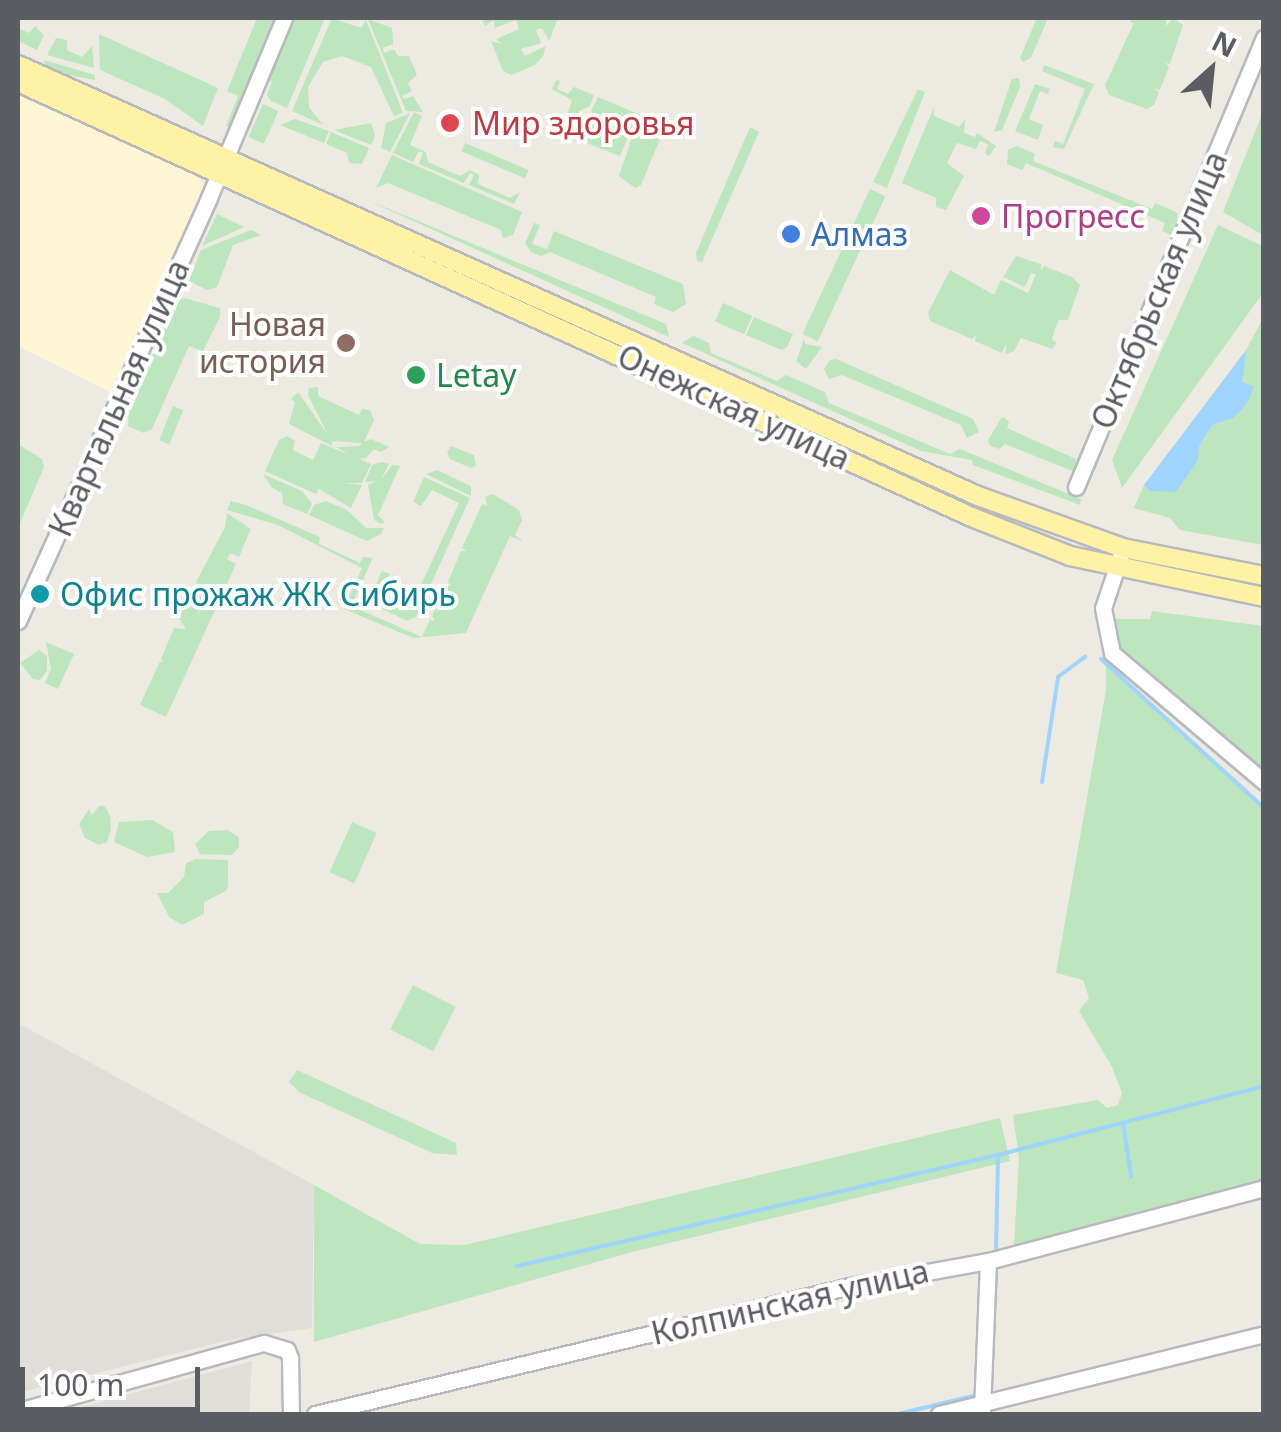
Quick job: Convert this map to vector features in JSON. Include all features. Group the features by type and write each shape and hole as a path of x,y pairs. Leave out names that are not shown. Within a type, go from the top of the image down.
{"main road":[{"path":"18,65 223,166"},
{"path":"18,82 223,166"},
{"name":"Онежская улица","path":"223,166 978,496 1122,548 1264,576"},
{"name":"Онежская улица","path":"223,166 974,518 1070,556 1264,597"}],"street":[{"name":"Квартальная улица","path":"18,621 223,166 284,18"},
{"name":"Октябрьская улица","path":"1076,487 1264,38"},
{"path":"1122,548 1103,608 1112,653 1264,782"},
{"name":"Колпинская улица","path":"315,1414 850,1286 988,1261 1264,1188"},
{"path":"982,1409 988,1261"},
{"path":"939,1414 982,1409 1264,1334"},
{"path":"18,1410 264,1343 287,1350 290,1358 290,1414"}],"shaded area":[{"path":"18,91 194,171 209,190 118,396 18,346"},
{"path":"18,1023 314,1185 312,1328 229,1340 18,1393"},
{"path":"252,1361 249,1414 55,1414"}],"green space":[{"path":"257,18 277,18 231,129 226,126 238,96 227,91"},
{"path":"291,18 325,18 287,108 271,101 267,95 272,82 266,79"},
{"path":"332,18 361,28 366,20 403,113 394,116 371,67 342,56 323,62 308,87 309,107 323,125 292,111"},
{"path":"481,18 566,18 557,21 549,41 542,28 536,30 541,43 521,49 525,56 546,46 543,56 535,65 511,75 503,71 491,41 502,44 496,39 519,29 516,20 495,28 494,20 485,26"},
{"path":"1032,18 1048,18 1031,58 1023,62 1020,58 1036,20"},
{"path":"1132,18 1166,18 1166,26 1173,18 1183,25 1170,64 1165,63 1169,67 1160,90 1153,88 1159,92 1154,105 1147,109 1109,95 1105,85 1134,23 1130,23"},
{"path":"368,19 392,28 393,44 383,48 384,53 394,49 398,56 409,56 417,75 408,83 412,91 402,96 413,96 423,112 406,111"},
{"path":"35,26 44,35 37,50 18,41 18,28 29,33"},
{"path":"99,34 218,88 203,126 165,99 100,70"},
{"path":"56,38 67,40 67,50 82,57 92,46 94,68 47,55"},
{"path":"44,60 95,75 95,80 58,73 45,67"},
{"path":"1044,65 1094,84 1064,149 1053,147 1055,141 1063,144 1085,89 1042,71"},
{"path":"1019,78 1020,87 1002,130 994,132 1012,79"},
{"path":"556,80 560,81 557,89 568,94 574,87 594,95 590,106 579,111 576,138 563,128 572,100 552,89"},
{"path":"1035,84 1050,89 1048,94 1040,91 1029,119 1043,125 1038,140 1015,131"},
{"path":"918,89 925,92 887,188 873,182"},
{"path":"598,97 638,114 620,156 579,140 593,119 591,111"},
{"path":"263,104 279,111 264,144 248,137"},
{"path":"934,107 934,116 959,127 965,119 964,133 975,137 977,133 996,146 989,156 985,153 988,144 980,141 976,149 957,143 947,163 964,176 946,210 936,207 936,198 902,183"},
{"path":"414,112 422,116 410,145 426,152 428,162 460,176 470,170 479,175 478,184 510,198 520,192 514,204 469,185 474,175 470,173 464,183 419,164 423,153 419,151 413,162 393,153"},
{"path":"1263,112 1263,235 1223,212"},
{"path":"410,113 390,152 381,148 386,123"},
{"path":"640,114 664,129 641,185 635,188 619,176"},
{"path":"295,119 329,131 324,143 280,125"},
{"path":"371,123 375,136 371,145 334,130"},
{"path":"750,127 759,132 702,262 697,261 696,253"},
{"path":"331,132 369,148 362,164 349,163 347,153 326,144"},
{"path":"465,143 529,170 525,178 461,151"},
{"path":"1017,146 1035,154 1033,161 1152,209 1155,203 1178,213 1176,232 1171,235 1162,231 1165,223 1026,163 1022,170 1007,164 1008,150"},
{"path":"392,155 522,212 513,235 503,238 501,230 388,183 376,188"},
{"path":"870,189 885,196 818,341 802,334"},
{"path":"365,199 666,324 669,337"},
{"path":"217,214 244,227 202,246"},
{"path":"534,223 540,225 532,244 547,249 554,231 683,284 686,304 673,312 654,304 656,297 550,252 541,256 531,252 525,243"},
{"path":"1218,225 1263,246 1263,293 1122,488 1112,460"},
{"path":"251,230 261,235 233,245 217,287 207,290 189,281 201,250"},
{"path":"1016,256 1041,264 1041,271 1044,266 1072,277 1080,285 1068,320 1059,320 1056,326 1052,340 1057,343 1052,349 1021,338 1014,351 1006,354 1006,344 1002,353 975,341 976,335 972,339 930,321 928,313 950,270 994,295 1001,280 1028,293 1036,274 1031,273 1025,287 1003,277"},
{"path":"184,298 220,308 220,317 203,351 189,346 152,429 144,433 128,426 129,408 176,302"},
{"path":"723,303 752,316 744,334 715,321"},
{"path":"754,317 793,334 787,347 782,350 746,335"},
{"path":"1263,318 1263,545 1180,530 1170,518 1134,508 1144,485 1150,491 1199,447 1212,425 1233,418 1246,350"},
{"path":"693,336 709,343 711,353 777,381 786,375 825,392 829,403 950,454 960,449 1081,499 1080,505 973,465 972,460 921,451 682,343"},
{"path":"804,339 805,344 822,347 806,369 796,361"},
{"path":"836,359 973,419 979,432 967,438 961,425 842,375 829,379 824,369 830,360"},
{"path":"318,387 318,396 359,415 362,409 370,410 374,420 364,442 371,439 389,447 381,452 374,449 366,458 356,459 336,447 362,443 332,441 332,446 289,424 295,402 291,399 298,392 328,435 308,395 309,388"},
{"path":"173,406 183,410 169,444 159,440"},
{"path":"1002,417 1009,421 1007,428 1076,459 1075,472 1005,444 1000,449 990,446 988,440"},
{"path":"287,436 295,441 293,450 313,460 321,443 371,464 362,483 344,483 362,485 351,508 319,489 316,494 265,471 279,440"},
{"path":"18,444 42,459 44,467 18,528"},
{"path":"451,446 474,455 476,466 471,468 450,459 447,453"},
{"path":"389,464 381,480 392,465 400,466 378,515 385,522 381,524 374,520 368,485 376,481 365,482 372,465"},
{"path":"437,470 471,486 471,496 426,474"},
{"path":"263,474 302,491 312,504 307,514 283,504 282,493 271,487"},
{"path":"424,477 470,498 416,617 407,621 372,604 370,597 382,571 390,574 380,598 409,611 459,503 432,490 421,506 413,502"},
{"path":"493,494 519,510 522,520 515,535 524,542 510,536 466,633 413,638 344,609 362,568 278,525 227,510 231,501 246,505 320,537 319,544 360,563 363,557 373,558 351,606 422,637 430,620 435,621 432,616 446,585 451,586 448,582 461,551 467,551 462,548 482,504 487,506 485,497"},
{"path":"326,501 347,510 366,528 384,528 381,534 367,541 309,515 314,505"},
{"path":"227,513 251,529 239,557 230,553 227,559 236,564 166,717 140,705 160,661 164,663 161,659 174,628 186,629 179,618 194,586 199,586 196,582 225,527"},
{"path":"1152,611 1263,626 1263,778 1111,648 1107,619 1150,619"},
{"path":"46,642 74,654 58,689 45,683 51,669"},
{"path":"39,650 47,656 47,671 40,680 33,679 20,663"},
{"path":"1106,665 1263,806 1263,1185 1014,1245 1019,1158 1013,1115 1098,1100 1107,1108 1118,1105 1122,1093 1112,1067 1079,1011 1089,998 1083,980 1056,973 1106,690"},
{"path":"99,806 105,806 111,829 107,842 99,845 85,838 79,824 89,809 92,815"},
{"path":"152,820 173,832 175,852 147,857 114,842 119,822"},
{"path":"352,822 377,833 354,883 330,872"},
{"path":"227,830 239,837 239,847 232,855 200,854 195,844 209,831"},
{"path":"196,859 228,860 228,886 226,891 204,902 204,914 182,925 169,917 157,893 168,893 184,877 186,863"},
{"path":"413,985 456,1007 433,1051 390,1030"},
{"path":"297,1070 456,1143 457,1155 432,1153 299,1092 289,1082"},
{"path":"1000,1118 1010,1161 632,1252 314,1342 314,1185 420,1244 465,1245"}],"water":[{"path":"1246,350 1242,382 1254,387 1246,405 1233,418 1212,425 1199,447 1198,460 1176,492 1150,491 1144,485"}],"waterway":[{"path":"1042,782 1058,677 1085,657"},
{"path":"1101,659 1264,808"},
{"path":"1204,720 1222,737"},
{"path":"517,1266 998,1155 1264,1086"},
{"path":"1123,1123 1131,1176"},
{"path":"996,1248 998,1158"},
{"path":"991,1391 996,1269"},
{"path":"898,1414 973,1396"}],"place":[{"name":"Мир здоровья","path":"450,123"},
{"name":"Прогресс","path":"981,216"},
{"name":"Алмаз","path":"791,234"},
{"name":"Новая история","path":"346,343"},
{"name":"Letay","path":"416,375"},
{"name":"Офис прожаж ЖК Сибирь","path":"40,594"}]}
